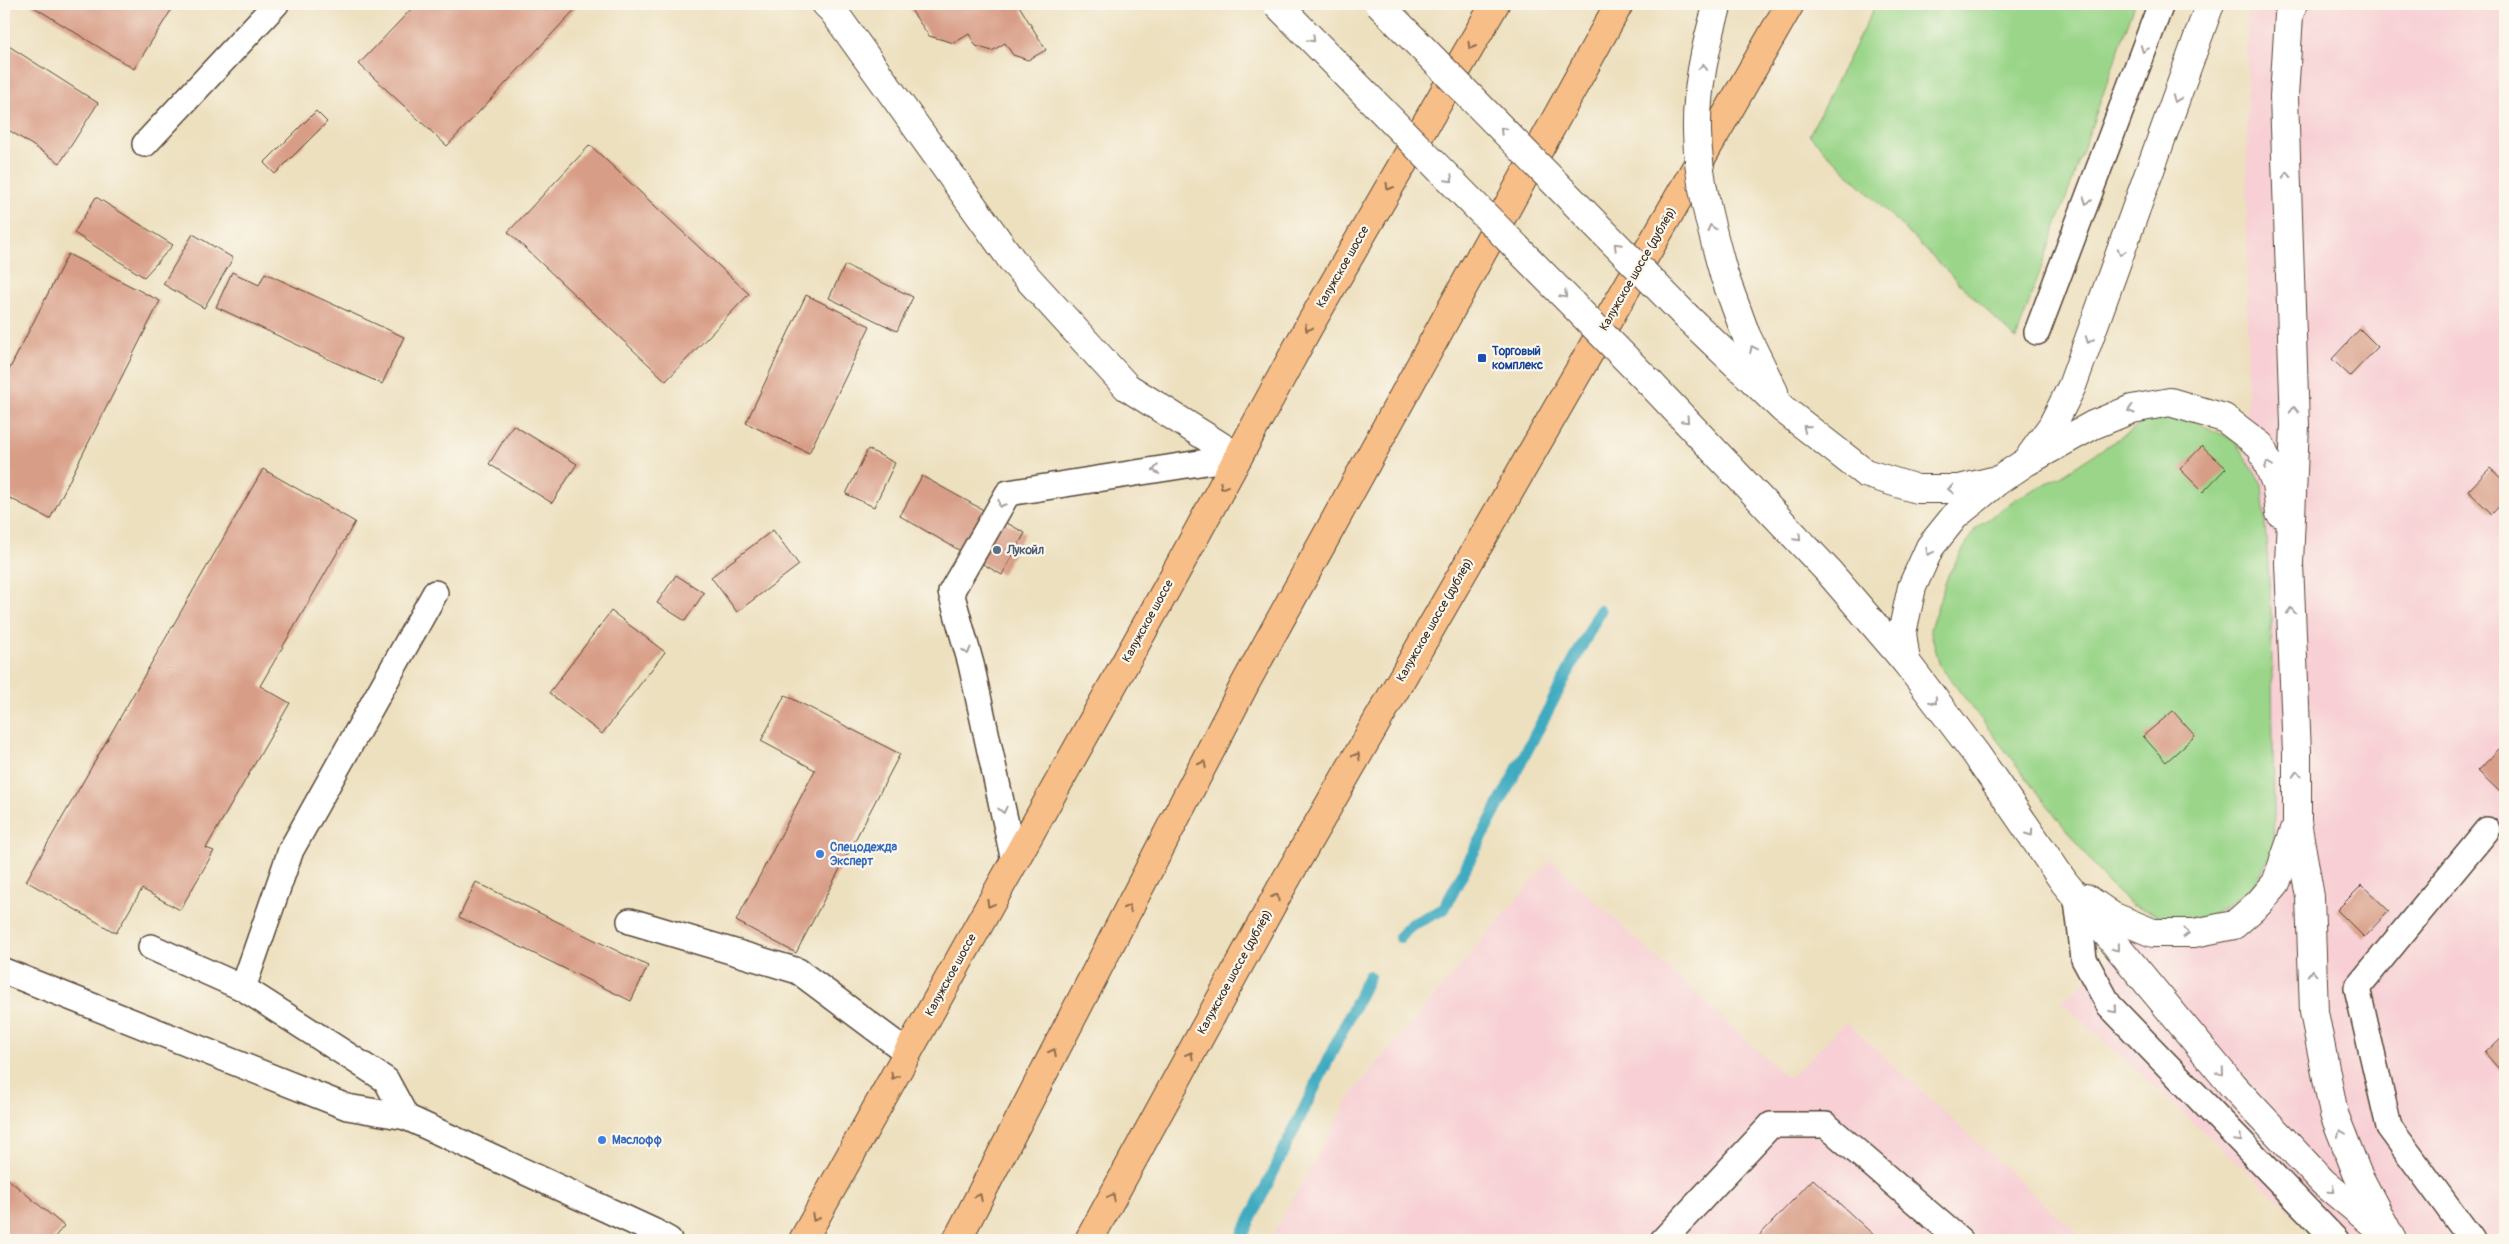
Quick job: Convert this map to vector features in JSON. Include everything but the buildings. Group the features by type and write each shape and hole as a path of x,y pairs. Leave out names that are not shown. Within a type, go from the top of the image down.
{"highway":[{"name":"Калужское шоссе","path":"803,1240 1313,320 1495,4"},
{"path":"957,1240 1246,682 1619,4"},
{"name":"Калужское шоссе (дублёр)","path":"1089,1240 1280,890 1790,4"}],"street":[{"path":"826,4 833,11 1014,263 1040,292 1127,387 1238,457"},
{"path":"1278,4 1652,385 1828,571 1906,662 1976,754 2071,891 2232,1085 2323,1182 2392,1240"},
{"path":"1379,4 1688,318 1782,409 1865,473 1917,489 1959,489 1999,480"},
{"path":"1718,4 1704,55 1696,132 1704,200 1724,275 1746,335 1782,409"},
{"path":"2026,462 2052,426 2072,386 2210,4"},
{"path":"2292,4 2289,15 2284,97 2295,425 2289,564 2297,753 2297,822 2310,897 2314,1012 2334,1114 2357,1173 2392,1240"},
{"path":"1906,662 1902,633 1912,587 1930,548 1955,516 1999,480 2026,462 2092,425 2132,409 2170,402 2224,418 2261,446 2276,484 2289,564"},
{"path":"2071,891 2112,916 2153,933 2194,934 2234,925 2259,903 2276,883 2297,822"}],"lane":[{"path":"145,144 276,4"},
{"path":"2037,332 2161,4"},
{"path":"1014,861 970,664 951,592 1008,493 1238,457"},
{"path":"243,988 291,850 435,593"},
{"path":"2472,1240 2388,1127 2357,988 2487,830"},
{"path":"2071,891 2084,959 2109,1005 2336,1240"},
{"path":"630,921 798,971 908,1053"},
{"path":"151,947 243,988 386,1080 406,1118"},
{"path":"9,980 347,1107 406,1118 669,1240"},
{"path":"1663,1240 1771,1125 1826,1125 1960,1240"}],"shaded area":[{"path":"2247,4 2505,4 2505,1240 2322,1240 2061,1002 2247,834"},
{"path":"1550,860 1789,1079 1846,1022 2084,1240 1270,1240 1353,1092"}],"green space":[{"path":"1876,4 2135,4 2016,339 1809,135"},
{"path":"2150,418 2194,421 2234,440 2262,484 2271,607 2273,851 2254,886 2226,906 2203,919 2160,916 2132,905 2109,885 1940,666 1930,629 1948,575 1976,528 2017,498 2061,476"}],"waterway":[{"path":"1400,937 1411,925 1444,909 1600,611"},
{"path":"1240,1240 1369,976"}],"place":[{"name":"Торговый комплекс","path":"1482,358"},
{"name":"Лукойл","path":"997,550"},
{"name":"Спецодежда Эксперт","path":"820,854"},
{"name":"Маслофф","path":"602,1140"}]}
